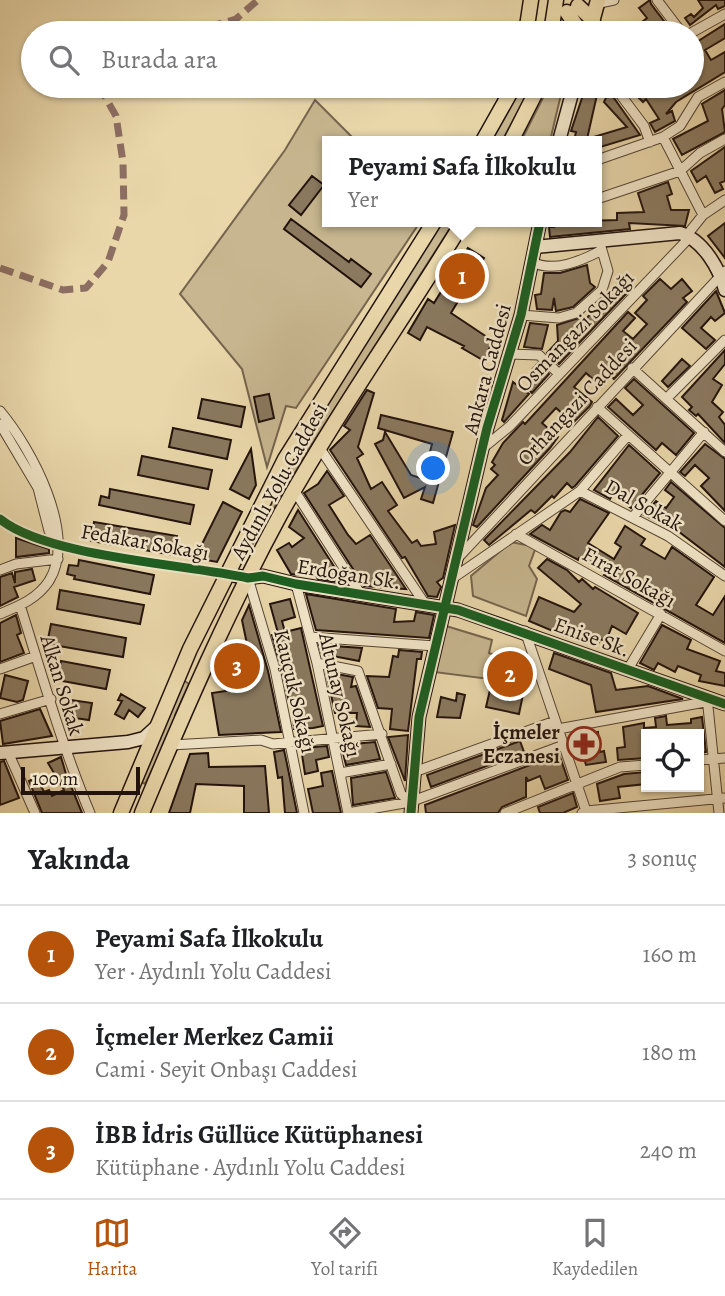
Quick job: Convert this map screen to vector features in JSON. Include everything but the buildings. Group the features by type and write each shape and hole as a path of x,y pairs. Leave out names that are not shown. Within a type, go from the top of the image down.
{"main road":[{"path":"528,21 531,0"},
{"path":"553,21 556,0"},
{"path":"594,21 604,1"},
{"path":"576,21 572,9 585,21"},
{"path":"486,136 507,98"},
{"path":"514,136 533,98"},
{"name":"Aydınlı Yolu Caddesi","path":"121,813 187,656 285,459 431,227"},
{"name":"Aydınlı Yolu Caddesi","path":"142,813 193,693 294,491 319,447 460,227"},
{"path":"187,656 195,666 208,663"},
{"path":"176,682 181,676 191,676 194,683 193,693"},
{"path":"137,776 138,786 142,787 155,780"}],"street":[{"path":"657,0 673,21"},
{"path":"704,26 725,14"},
{"path":"704,94 725,82"},
{"path":"560,136 571,98"},
{"path":"626,98 644,126 650,142"},
{"path":"602,158 663,137 680,126 697,98"},
{"path":"663,137 702,215 725,200"},
{"path":"602,197 680,171 700,153 725,139"},
{"name":"Osmangazi Sokağı","path":"483,448 510,426 689,236 702,215"},
{"name":"Ankara Caddesi","path":"410,808 419,717 483,448 521,315 539,227"},
{"path":"535,247 600,245 680,233 689,236 723,273 725,290"},
{"path":"531,262 542,267 580,262 600,245"},
{"path":"521,315 559,318 576,313 602,290 608,278 600,245"},
{"name":"Orhangazi Caddesi","path":"457,559 723,273"},
{"path":"667,398 725,340"},
{"path":"509,354 539,355 558,373"},
{"path":"632,368 725,452"},
{"path":"597,407 725,521"},
{"path":"0,411 43,483 58,545 58,559 47,584 30,600 0,614"},
{"path":"0,424 38,488 49,531 58,545"},
{"path":"633,517 704,432"},
{"path":"453,578 580,491 628,435"},
{"path":"319,447 425,604"},
{"path":"294,491 360,593"},
{"name":"Dal Sokak","path":"580,491 633,517 725,576"},
{"path":"0,519 14,530"},
{"path":"0,530 14,530"},
{"name":"Fedakar Sokağı","path":"14,530 58,545 226,574"},
{"name":"Fırat Sokağı","path":"516,534 725,651"},
{"path":"0,570 16,564 58,559"},
{"name":"Erdoğan Sk.","path":"226,574 248,579 263,576 296,584 446,608"},
{"name":"Kauçuk Sokağı","path":"248,579 275,669 304,813"},
{"name":"Altunay Sokağı","path":"296,584 317,663 348,813"},
{"name":"Alkan Sokak","path":"20,605 51,699 62,747 90,813"},
{"name":"Enise Sk.","path":"446,608 524,631 706,700 725,704"},
{"path":"628,669 660,614"},
{"path":"524,631 584,812 722,798"},
{"path":"310,637 435,646"},
{"path":"0,669 36,656"},
{"path":"317,663 358,671 401,794 410,808"},
{"path":"0,714 51,699"},
{"path":"414,772 557,725 706,700 713,759 722,798 719,813"},
{"path":"34,813 3,752 128,742 144,738 158,724"},
{"path":"171,745 261,740 273,744 382,734"},
{"path":"128,742 143,748 142,761"},
{"path":"348,813 410,808 564,745"},
{"path":"704,760 725,758"},
{"path":"340,773 391,764"},
{"path":"505,813 621,767 641,765"}],"shaded area":[{"path":"512,98 525,98 505,136 491,136"},
{"path":"543,98 560,98 551,136 524,136"},
{"path":"315,100 351,136 322,136 322,227 417,227 296,408 286,406 267,467 242,369 180,294 285,150"},
{"path":"437,227 451,227 309,449 251,547 294,454"},
{"path":"511,542 536,547 529,566 537,579 526,616 473,596 471,576"},
{"path":"446,626 492,640 489,653 495,655 489,679 434,672"},
{"path":"182,679 189,684 175,715 176,721 145,784 141,782"}],"marked path":[{"path":"229,21 236,19 258,0"},
{"path":"0,268 63,290 86,288 108,262 124,215 123,162 116,116 106,98"}],"cycle path":[{"path":"411,813 419,717 487,428 521,315 539,227"},
{"path":"0,519 22,532 82,551 248,578 263,576 296,584 458,610 725,704"}],"place":[{"name":"Peyami Safa İlkokulu","path":"462,276"},
{"name":"İBB İdris Güllüce Kütüphanesi","path":"237,666"},
{"name":"İçmeler Merkez Camii","path":"510,674"},
{"name":"İçmeler Eczanesi","path":"584,744"}]}
